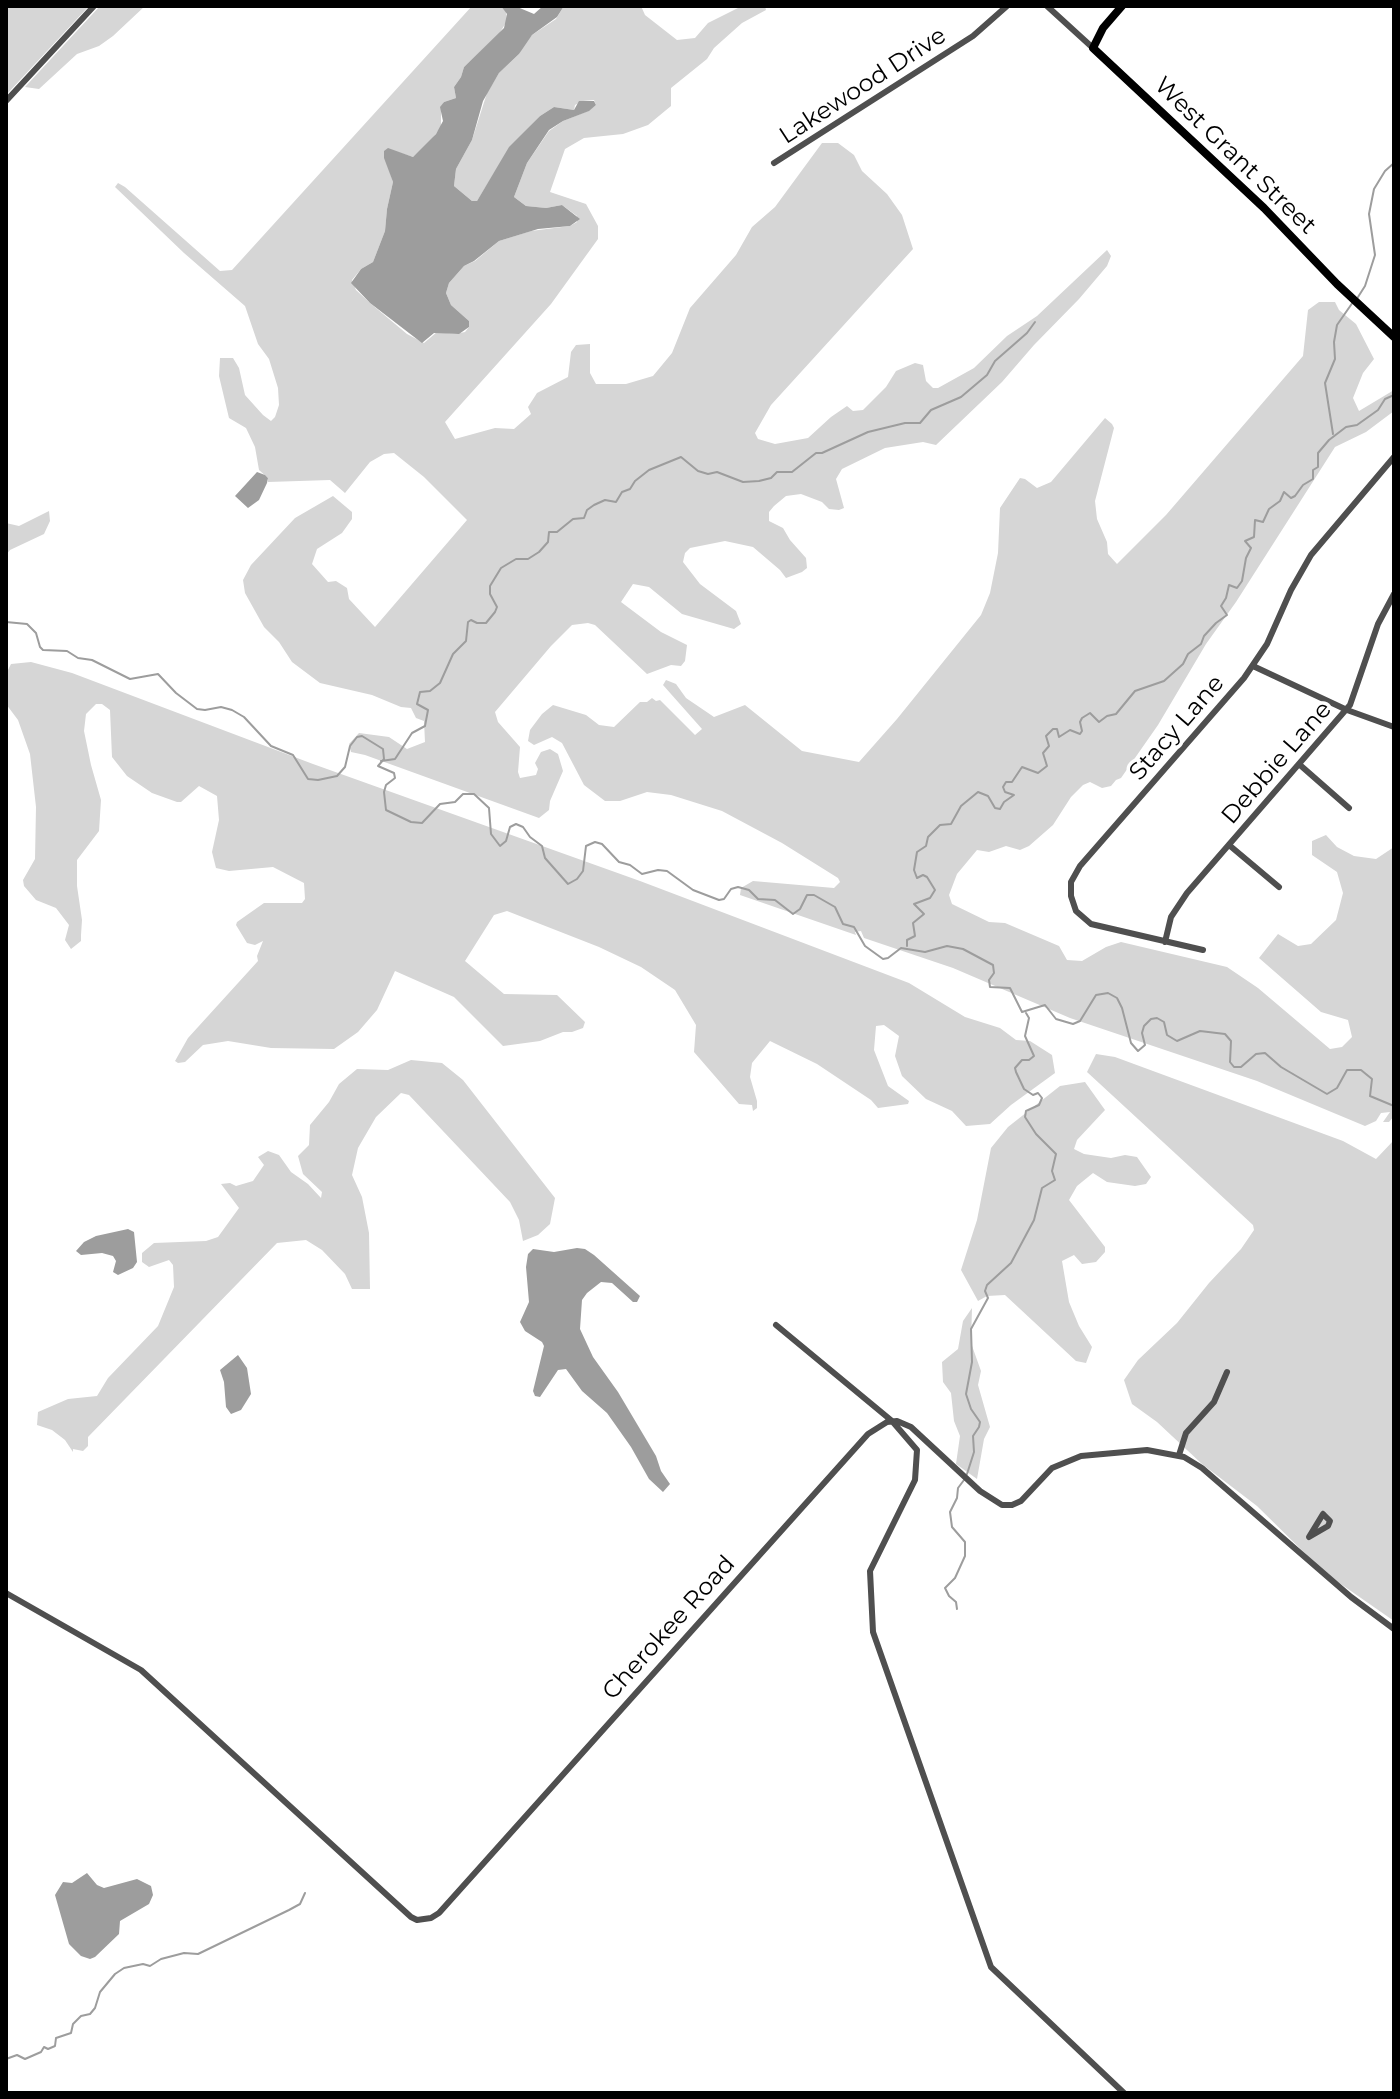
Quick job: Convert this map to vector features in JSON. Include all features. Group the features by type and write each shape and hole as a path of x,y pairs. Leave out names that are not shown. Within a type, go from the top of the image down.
{"main road":[{"path":"1093,48 1103,28 1122,6"},
{"name":"West Grant Street","path":"1093,48 1264,208 1337,284 1394,337"}],"street":[{"path":"6,101 94,6"},
{"name":"Lakewood Drive","path":"774,163 973,36 1007,6"},
{"name":"West Grant Street","path":"1047,6 1093,48"},
{"name":"Stacy Lane","path":"1203,950 1101,928 1087,922 1076,911 1071,882 1080,866 1253,666 1311,555 1394,457"},
{"name":"Debbie Lane","path":"1165,942 1171,917 1181,901 1347,710 1356,695 1378,624 1394,594"},
{"path":"1253,666 1347,710 1394,727"},
{"path":"1300,765 1349,808"},
{"path":"1229,845 1279,887"},
{"path":"776,1325 892,1421 917,1450 915,1480 870,1571 873,1632 991,1967 1124,2093"},
{"path":"1179,1455 1186,1433 1214,1402 1227,1372"},
{"path":"892,1421 911,1427 980,1491 1002,1505 1021,1501 1052,1468 1081,1456 1132,1450 1179,1455 1202,1468 1351,1597 1394,1629"},
{"name":"Cherokee Road","path":"6,1593 141,1670 411,1917 426,1920 439,1913 868,1434 878,1425 892,1421"},
{"path":"1298,1552 1309,1537"}],"shaded area":[{"path":"6,6 89,6 6,95"},
{"path":"100,6 145,6 99,46 77,54 39,89 25,87"},
{"path":"472,6 501,6 506,11 507,21 499,34 464,67 454,87 456,98 444,102 441,107 441,127 429,143 413,157 388,149 384,154 393,182 385,231 373,262 361,269 352,280 356,290 370,303 407,334 424,343 437,332 455,334 465,332 469,327 469,321 451,305 446,293 449,283 464,266 499,241 577,222 577,216 562,205 546,208 526,206 514,197 527,163 549,131 563,121 588,111 596,105 594,100 575,105 574,110 554,107 540,116 510,147 477,201 472,201 454,186 456,169 472,140 487,93 499,73 519,54 532,35 556,19 564,6 641,6 645,15 677,40 695,38 708,23 742,6 765,6 766,10 742,23 714,48 707,59 671,88 671,106 648,125 623,134 584,138 565,149 550,192 586,204 598,226 598,239 551,304 445,422 455,439 495,428 514,429 531,414 528,407 537,393 568,377 571,352 576,345 590,344 590,373 596,384 626,384 653,376 672,353 690,308 736,255 752,227 775,207 822,143 838,143 854,155 862,171 887,194 902,215 913,249 771,405 755,433 758,439 775,444 808,438 847,406 853,411 863,410 886,387 896,371 915,363 923,365 926,381 933,388 938,388 974,368 1007,336 1037,316 1107,250 1111,256 1107,266 1079,299 1002,382 936,445 923,442 885,448 842,469 836,479 844,508 839,510 829,509 822,502 801,494 786,496 774,506 769,512 769,521 783,528 806,558 807,568 802,572 786,578 753,547 725,541 690,548 683,562 700,584 736,611 741,624 734,629 682,614 649,587 633,584 621,602 661,632 687,645 685,661 681,666 671,665 647,674 595,625 572,625 495,712 498,722 520,747 520,778 536,775 538,769 535,763 541,752 550,749 558,754 563,771 549,810 539,818 351,752 349,744 359,733 389,737 407,749 425,742 424,721 416,718 411,708 320,683 292,662 264,627 245,593 243,580 251,565 295,518 333,496 352,512 352,519 342,533 317,549 312,564 328,582 336,581 347,588 349,599 375,627 467,520 424,477 394,453 384,454 370,462 345,493 330,480 268,482 259,470 255,447 246,428 229,418 219,376 220,358 233,358 239,368 245,395 271,421 275,417 279,405 278,388 269,359 258,344 245,306 115,187 118,183 125,187 220,271 232,270"},
{"path":"501,6 515,6 534,14 543,6 564,6 557,17 532,35 519,54 499,73 483,101 472,140 456,169 454,186 472,201 477,201 509,147 540,116 554,107 574,110 579,101 594,101 596,105 589,111 549,130 527,163 514,197 526,206 546,208 562,205 580,219 570,226 538,229 499,241 464,266 449,283 446,293 451,305 469,321 469,327 459,334 434,333 422,343 370,303 351,283 361,269 373,262 385,231 393,182 384,151 388,148 413,157 436,134 443,121 440,107 456,98 454,87 464,67 504,28 507,14"},
{"path":"1319,302 1335,302 1339,310 1356,324 1374,359 1363,373 1353,398 1359,411 1394,390 1394,411 1366,432 1335,447 1121,778 1111,786 1102,788 1090,782 1083,785 1053,825 1029,846 1020,850 1006,846 989,852 977,850 957,874 949,895 952,904 989,922 1005,923 1059,946 1067,960 1082,961 1121,942 1227,967 1258,988 1330,1049 1342,1047 1352,1037 1348,1020 1321,1012 1259,958 1278,934 1298,946 1311,944 1336,920 1343,893 1337,872 1312,855 1312,841 1326,835 1337,847 1354,856 1376,859 1394,847 1394,1116 1389,1122 1383,1122 1390,1112 1381,1113 1376,1121 1365,1126 1257,1081 1070,1018 953,968 864,938 861,931 855,932 856,935 740,895 741,888 753,881 834,888 840,882 782,843 722,811 671,795 647,792 620,801 605,801 584,785 562,743 552,737 534,745 528,741 530,730 553,705 586,715 599,725 614,727 640,702 652,698 660,700 695,735 702,729 663,685 666,680 676,684 686,698 714,717 745,705 802,751 859,762 981,615 990,593 998,553 1000,508 1020,478 1037,488 1051,482 1105,418 1112,424 1114,428 1095,501 1108,554 1117,564 1166,515 1303,356 1308,310"},
{"path":"257,472 268,478 267,483 259,500 248,508 235,496"},
{"path":"49,511 50,521 44,534 10,550 6,555 6,523 19,526"},
{"path":"31,662 72,673 909,983 965,1017 1000,1028 1016,1040 1030,1041 1052,1055 1055,1073 990,1124 966,1126 952,1111 926,1099 902,1076 895,1056 899,1036 884,1025 876,1026 874,1050 888,1086 909,1101 908,1104 878,1108 817,1064 770,1041 752,1063 750,1077 757,1101 757,1108 753,1111 752,1105 739,1104 694,1052 696,1025 675,990 641,967 599,947 507,911 494,915 465,961 504,994 557,995 585,1022 583,1028 540,1041 503,1046 454,997 395,971 377,1010 358,1032 334,1049 271,1048 228,1041 203,1045 185,1062 178,1063 175,1061 188,1038 258,961 263,941 255,945 247,943 237,922 264,903 302,903 305,899 304,883 273,867 229,871 216,868 212,852 219,820 217,796 199,786 177,802 152,793 127,776 112,757 110,710 96,704 86,714 84,731 101,800 99,831 77,860 81,941 71,949 65,940 69,925 56,908 36,900 24,886 23,880 35,859 36,807 30,754 18,720 6,704 6,674 11,664"},
{"path":"1096,1054 1115,1057 1343,1141 1376,1159 1394,1140 1394,1621 1325,1573 1257,1506 1132,1404 1124,1380 1138,1360 1177,1323 1254,1230 1253,1225 1087,1072"},
{"path":"411,1060 442,1063 463,1080 555,1198 550,1224 538,1235 523,1241 519,1220 510,1202 409,1095 401,1093 376,1117 358,1148 352,1175 362,1197 369,1233 370,1289 352,1289 345,1274 322,1250 306,1240 277,1243 88,1437 88,1446 83,1451 73,1449 73,1452 65,1440 52,1430 37,1425 38,1412 68,1399 97,1396 108,1378 158,1326 174,1287 173,1265 169,1260 149,1267 142,1262 142,1253 154,1243 206,1241 218,1237 239,1208 221,1184 236,1186 253,1181 264,1165 258,1157 268,1151 279,1155 291,1172 321,1198 322,1192 303,1174 298,1156 309,1145 310,1125 339,1084 357,1069 388,1070"},
{"path":"1085,1082 1105,1110 1077,1140 1074,1149 1084,1154 1111,1158 1125,1155 1137,1157 1151,1177 1146,1184 1135,1186 1107,1182 1093,1173 1077,1186 1069,1200 1105,1247 1105,1252 1096,1262 1082,1264 1074,1255 1062,1261 1069,1302 1092,1347 1086,1363 1076,1361 1005,1295 987,1296 978,1301 961,1270 977,1220 991,1148 1008,1127 1060,1086"},
{"path":"128,1229 134,1232 137,1262 133,1268 118,1275 113,1272 116,1261 113,1256 102,1253 81,1255 76,1251 96,1236"},
{"path":"577,1248 594,1255 640,1296 637,1302 633,1302 612,1283 601,1282 582,1300 580,1329 593,1357 656,1456 670,1484 663,1492 649,1479 607,1413 582,1391 566,1369 558,1370 540,1397 535,1396 533,1391 544,1346 525,1331 520,1322 529,1302 528,1254 533,1249 554,1252"},
{"path":"972,1308 971,1343 981,1371 978,1385 990,1427 984,1439 977,1479 956,1464 960,1436 954,1421 951,1393 943,1382 942,1362 958,1349 963,1321"},
{"path":"238,1355 247,1368 251,1394 241,1410 231,1414 226,1407 220,1370"},
{"path":"87,1873 104,1888 137,1879 151,1886 153,1895 149,1904 120,1921 119,1934 90,1959 81,1956 69,1944 55,1895 63,1882 72,1883"}],"waterway":[{"path":"1358,297 1375,255 1369,214 1374,189 1394,163"},
{"path":"1333,434 1325,383 1335,359 1337,325 1353,302"},
{"path":"381,761 395,759 412,733 425,726 428,710 417,704 420,692 430,691 440,683 453,654 466,641 468,622 486,623 495,612 497,607 490,594 490,586 501,568 516,559 528,559 539,552 548,542 549,532 557,532 573,519 584,518 587,510 605,500 616,502 622,492 630,489 649,470 681,457 698,471 708,474 717,472 743,482 759,481 771,478 777,472 792,472 816,453 868,432 905,423 920,423 931,410 961,397 987,375 995,361 1035,322"},
{"path":"907,946 907,940 915,936 913,923 924,914 914,904 930,898 935,890 927,877 917,878 914,870 917,852 926,846 928,837 940,825 951,824 961,806 978,792 988,796 995,808 1000,809 1014,795 1005,792 1003,787 1006,782 1012,782 1022,767 1038,773 1047,766 1043,753 1049,746 1046,736 1053,729 1057,729 1059,737 1070,730 1080,734 1082,718 1090,713 1099,722 1116,714 1135,691 1164,681 1183,664 1204,636 1227,615 1221,606 1229,585 1237,588 1242,581 1251,548 1245,541 1254,537 1255,520 1263,522 1269,509 1280,501 1284,492 1291,498 1313,479 1313,470 1318,467 1318,453 1329,440 1346,427 1357,425 1378,410 1385,399 1394,395"},
{"path":"6,622 27,624 36,633 43,650 67,651 130,679 158,674 197,709 221,707 232,710 244,717 271,746 293,755 308,779 337,776 345,767 350,746 357,737 362,736 383,749 384,759 378,766 394,773 395,778 386,785 384,792 386,810 411,822 422,823 440,804 455,802 463,794 474,794 489,808 491,834 500,846 506,841 510,827 516,824 523,827 542,846 545,858 568,884 583,871 586,846 595,842 602,844 619,862 630,865 642,874 667,871 693,890 719,900 738,887 749,890 758,899 775,900 793,914 800,909 807,895 814,895 835,907 843,924 854,927 865,946 883,959 901,948 925,952 947,946 963,949 993,965 990,987 1010,988 1022,1012 1045,1005 1056,1019 1073,1024 1080,1021 1096,995 1108,993 1117,998 1131,1043 1138,1051 1145,1045 1144,1026 1157,1018 1164,1022 1167,1035 1177,1041 1200,1031 1225,1034 1231,1041 1230,1062 1234,1067 1241,1067 1256,1054 1265,1053 1281,1067 1327,1094 1337,1088 1347,1070 1361,1070 1372,1079 1370,1096 1394,1106"},
{"path":"967,1474 974,1452 973,1436 980,1422 966,1394 972,1362 971,1329 988,1298 985,1291 987,1285 1011,1263 1034,1220 1042,1188 1055,1180 1052,1171 1056,1154 1036,1134 1025,1117 1026,1111 1039,1105 1042,1098 1038,1093 1033,1095 1024,1089 1015,1068 1022,1060 1034,1056 1025,1036 1029,1018 1026,1013"},
{"path":"957,1609 956,1602 945,1588 955,1578 965,1556 965,1542 952,1527 950,1512 964,1480"},
{"path":"6,2059 17,2055 25,2059 41,2052 44,2047 55,2046 56,2038 71,2033 73,2024 81,2016 90,2014 100,1992 124,1968 143,1964 150,1966 161,1959 184,1953 198,1954 300,1904 305,1893"}]}
